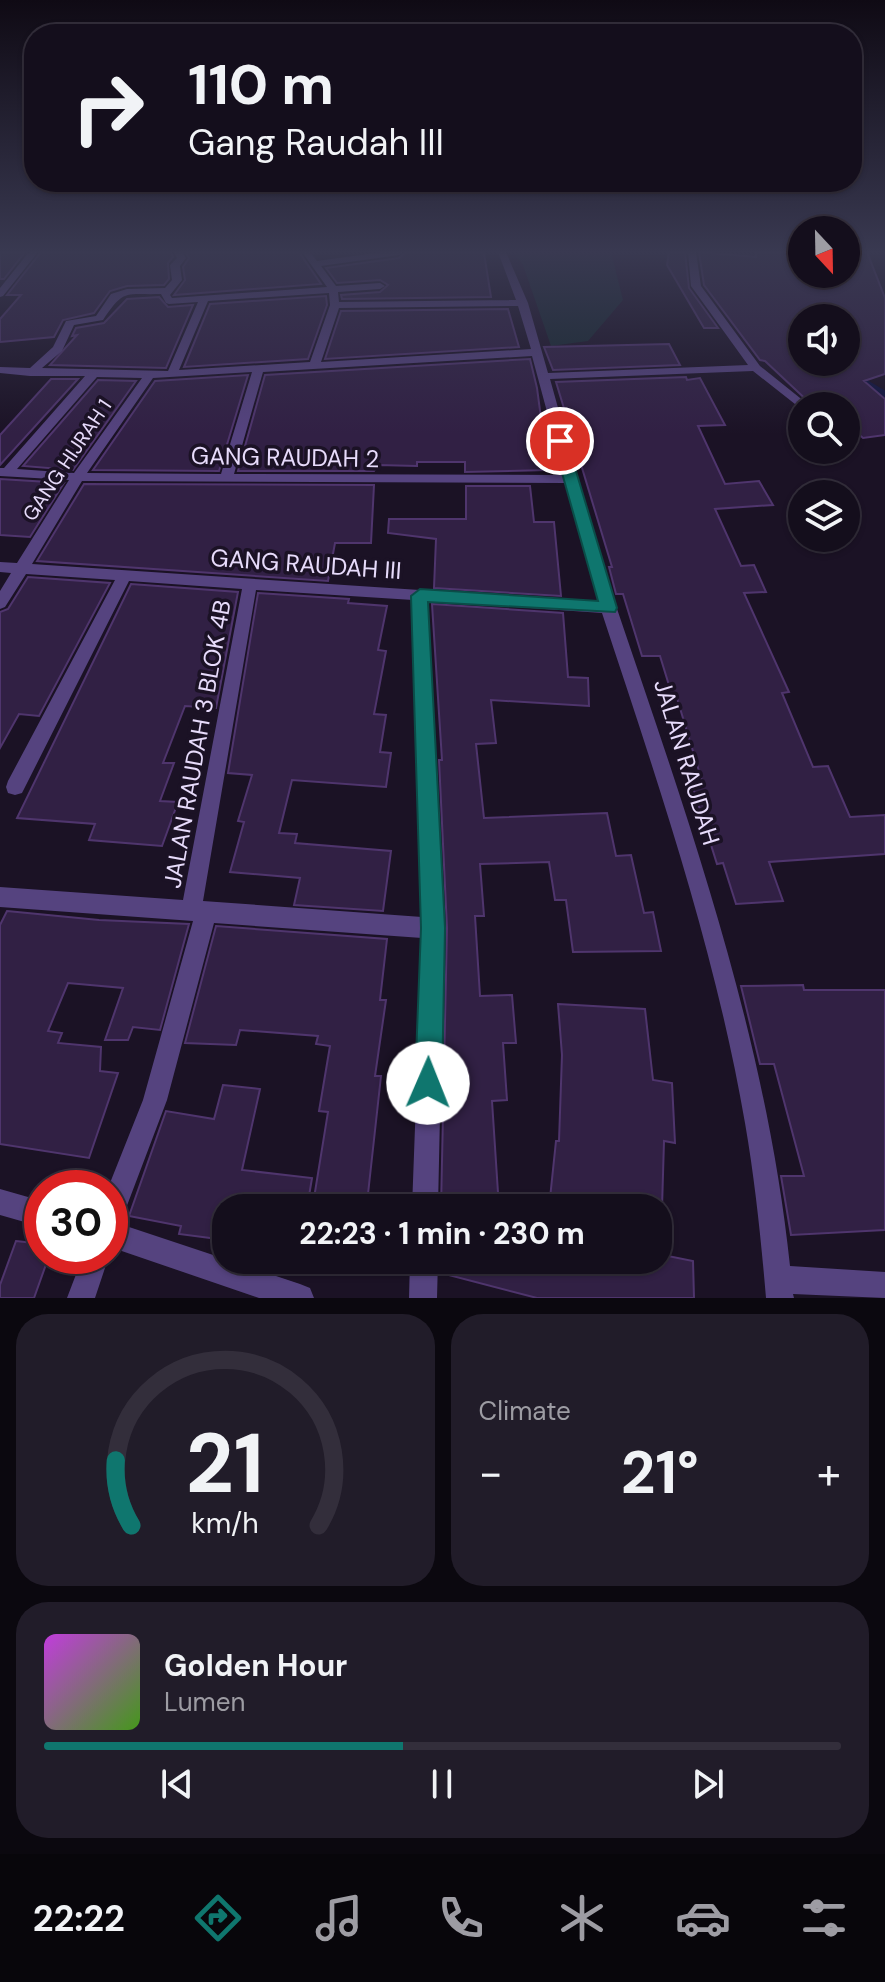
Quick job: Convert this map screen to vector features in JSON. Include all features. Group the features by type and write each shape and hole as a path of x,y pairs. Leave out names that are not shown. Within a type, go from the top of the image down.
{"street":[{"path":"30,373 58,349 70,323 99,318 103,313"},
{"path":"172,374 198,313"},
{"path":"314,365 332,313"},
{"name":"JALAN RAUDAH","path":"526,313 545,376 569,479 708,917 765,1167 780,1289"},
{"path":"715,313 756,368 788,393"},
{"path":"0,370 150,375 538,352"},
{"path":"545,376 756,368"},
{"path":"226,478 258,370"},
{"path":"4,472 93,374"},
{"name":"GANG HIJRAH 1","path":"0,603 78,477 150,375"},
{"name":"GANG RAUDAH 2","path":"4,472 78,477 569,479"},
{"name":"GANG RAUDAH III","path":"0,567 609,608"},
{"path":"15,787 124,576"},
{"name":"JALAN RAUDAH 3 BLOK 4B","path":"128,1170 155,1100 198,912 250,584"},
{"path":"420,596 433,928 425,1194"},
{"path":"0,897 433,928"},
{"path":"0,1202 24,1209"},
{"path":"128,1240 300,1298"},
{"path":"81,1298 90,1274"},
{"path":"423,1298 424,1274"},
{"path":"780,1289 885,1286"}],"shaded area":[{"path":"539,313 612,313 588,341 551,346"}],"building":[{"path":"6,313 94,313 63,320 54,337 0,342 0,319"},
{"path":"114,313 190,313 166,368 50,365 77,335 72,336 76,328 104,323"},
{"path":"206,313 324,313 308,359 184,367"},
{"path":"340,313 509,313 519,347 325,359"},
{"path":"695,313 707,313 718,328 704,328"},
{"path":"725,313 788,313 788,376 860,376 860,313 885,313 885,374 864,381 885,399 885,435 863,438 860,435 860,392 798,392 765,361 760,360"},
{"path":"669,344 680,365 553,370 544,347"},
{"path":"530,359 548,470 465,472 465,462 417,462 417,466 378,465 374,471 238,471 265,375"},
{"path":"248,375 219,471 93,470 155,381"},
{"path":"686,377 687,380 700,378 725,425 698,426 725,484 759,481 773,505 715,509 741,566 754,565 766,592 744,593 789,692 782,693 813,767 828,766 850,817 885,815 885,854 769,862 783,901 736,904 723,863 717,864 691,781 702,781 676,695 672,695 660,656 642,656 623,594 616,594 609,567 612,567 556,382"},
{"path":"51,379 78,379 0,465 0,435"},
{"path":"98,380 136,381 73,470 23,466"},
{"path":"0,479 64,483 30,537 0,535"},
{"path":"84,484 374,485 371,543 335,543 328,581 37,561"},
{"path":"466,486 530,486 534,522 554,522 561,596 434,588 436,539 388,533 389,519 466,519"},
{"path":"28,577 110,583 39,716 19,714 0,748 0,612 8,609"},
{"path":"131,584 238,592 216,708 185,706 163,763 174,763 160,801 178,802 162,846 89,840 95,824 17,818"},
{"path":"258,593 349,599 348,603 387,606 378,650 386,651 374,714 386,715 380,752 391,753 386,787 292,780 279,833 297,834 295,843 391,851 383,911 294,905 300,878 230,872 244,822 238,821 252,775 228,773"},
{"path":"432,604 563,613 568,677 588,678 589,706 491,700 496,743 476,744 484,818 607,813 616,856 631,855 644,913 653,912 661,951 573,952 566,900 555,900 549,862 480,864 484,916 475,916 480,996 512,995 516,1043 503,1043 507,1100 492,1101 498,1194 441,1194 447,928 439,760 442,760"},
{"path":"7,911 99,920 189,924 160,1030 133,1027 128,1040 105,1040 123,988 68,983 48,1031 62,1033 58,1043 101,1047 100,1071 118,1073 89,1158 0,1144 0,925"},
{"path":"216,926 387,939 380,1000 386,1000 375,1076 381,1076 368,1194 315,1194 328,1112 319,1111 330,1046 316,1044 318,1036 240,1030 236,1045 185,1043"},
{"path":"803,985 804,990 885,990 885,1230 791,1235 781,1176 804,1176 774,1064 760,1064 741,986"},
{"path":"558,1004 645,1009 653,1080 672,1083 675,1143 664,1141 662,1194 550,1194 556,1141 559,1141 562,1055"},
{"path":"223,1085 260,1089 242,1170 312,1178 309,1194 212,1194 212,1238 179,1234 181,1226 129,1216 166,1111 214,1119"},
{"path":"16,1241 24,1242 24,1274 43,1274 34,1298 0,1298 0,1285"},
{"path":"672,1257 693,1261 694,1298 537,1298 445,1274 672,1274"}],"waterway":[{"path":"858,378 885,394"}],"route":[{"path":"428,1083 433,928 420,596 609,608 560,441"}]}
